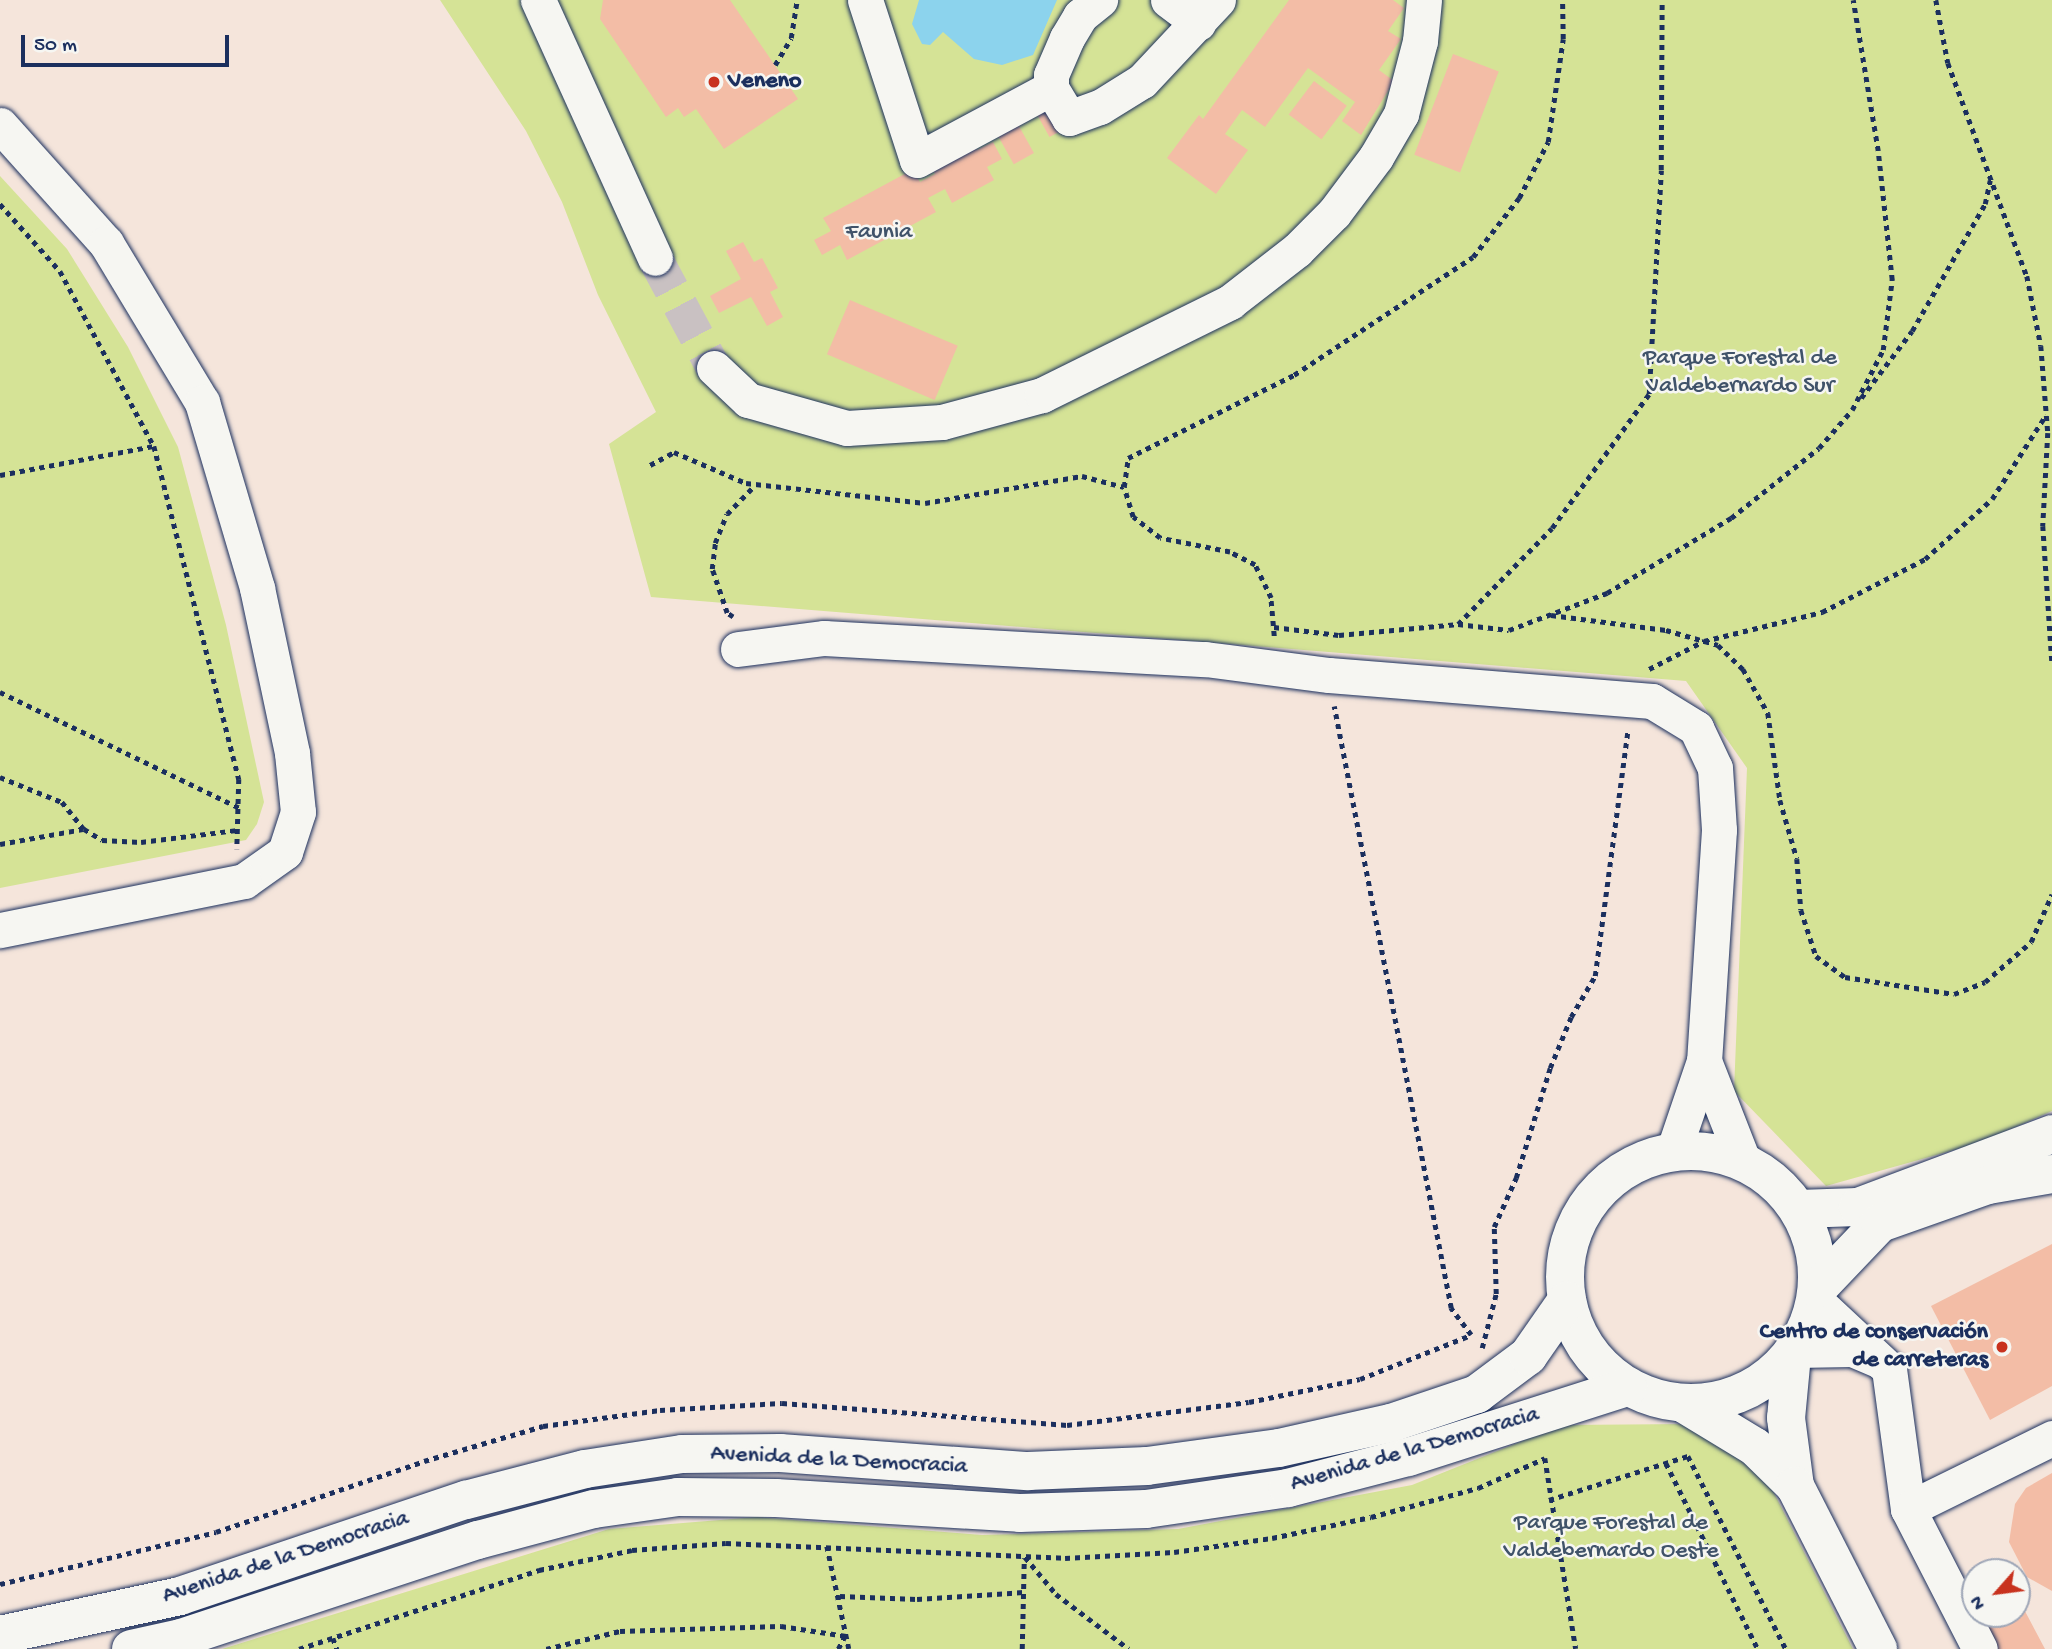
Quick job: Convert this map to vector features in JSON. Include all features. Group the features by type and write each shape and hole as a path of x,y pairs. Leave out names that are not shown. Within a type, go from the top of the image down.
{"main road":[{"path":"1798,1209 1858,1207 2052,1134"},
{"path":"1817,1295 1811,1237 1798,1209 1774,1182 1744,1163 1709,1152 1673,1152 1625,1169 1588,1203 1567,1249 1567,1300 1588,1350 1628,1387 1686,1405 1755,1447 1795,1486 1878,1649"},
{"path":"1795,1486 1786,1418 1793,1352 1817,1295 1880,1223 1988,1185 2052,1174"},
{"name":"Avenida de la Democracia","path":"0,1635 180,1596 466,1500 585,1469 654,1458 779,1453 1028,1471 1147,1466 1292,1445 1391,1423 1476,1394 1528,1356 1567,1300"},
{"path":"1686,1405 1745,1392 1793,1352"},
{"name":"Avenida de la Democracia","path":"131,1649 181,1638 478,1540 593,1509 678,1497 776,1498 1020,1513 1146,1509 1288,1488 1408,1457 1628,1387"}],"street":[{"path":"538,0 655,258"},
{"path":"865,0 917,160 1051,88"},
{"path":"1100,0 1080,16 1066,38 1051,75 1051,88 1069,118 1100,107 1142,81 1208,11 1168,0"},
{"path":"713,368 748,400 848,428 942,422 1041,395 1230,302 1297,250 1334,212 1376,157 1401,114 1420,41 1424,0"},
{"path":"0,125 106,243 202,402 257,588 292,753 298,812 285,852 244,881 0,930"},
{"path":"750,648 824,638 1273,665 1329,675 1651,701 1696,728 1715,768 1719,830 1704,1061 1673,1152"},
{"path":"1704,1061 1744,1163"},
{"path":"1817,1295 1881,1361 1895,1386 1909,1509 1980,1649"},
{"path":"1793,1352 1852,1349 1881,1361"},
{"path":"1909,1509 2052,1438"}],"path":[{"path":"775,65 791,38 797,0"},
{"path":"1273,665 1274,627 1271,598 1255,565 1230,551 1160,538 1133,517 1124,487 1128,458 1294,375 1473,257 1519,198 1548,142 1563,39 1562,0"},
{"path":"1458,624 1552,528 1648,394 1661,170 1662,0"},
{"path":"1852,410 1883,350 1892,281 1878,151 1853,0"},
{"path":"1936,0 1948,63 2027,276 2040,346 2048,432 2043,526 2052,661"},
{"path":"1274,627 1339,635 1458,624 1509,630 1607,593 1731,518 1819,448 1852,410 1912,331 1985,204 1990,180"},
{"path":"0,204 60,271 154,446 205,632 239,779 237,854"},
{"path":"0,475 154,446"},
{"path":"650,465 674,452 755,485 925,503 1082,476 1124,487"},
{"path":"750,648 746,625 727,613 712,569 715,544 727,514 755,485"},
{"path":"1550,615 1666,630 1718,645 1743,669 1768,713 1780,800 1797,859 1801,909 1816,956 1845,977 1954,994 1985,982 2031,942 2052,894"},
{"path":"1329,675 1451,1308 1471,1335"},
{"path":"0,692 240,808"},
{"path":"0,777 61,802 84,829 102,840 141,842 238,830"},
{"path":"0,844 84,829"},
{"path":"1549,1500 1688,1456 1786,1649"},
{"path":"299,1649 538,1570 632,1549 726,1543 1024,1557 1174,1552 1272,1538 1478,1488 1545,1458 1549,1500 1576,1649"},
{"path":"1666,1463 1758,1649"},
{"path":"827,1546 840,1595 849,1649"},
{"path":"1022,1649 1024,1557"},
{"path":"1024,1557 1056,1594 1129,1649"},
{"path":"840,1595 916,1599 1024,1592"},
{"path":"546,1649 620,1631 781,1626 846,1636"},
{"path":"838,1649 846,1636"},
{"path":"333,1638 337,1649"}],"green space":[{"name":"Parque Forestal de Valdebernardo Sur","path":"440,0 2052,0 2052,1111 1979,1143 1826,1186 1734,1091 1747,768 1686,681 651,597 609,444 656,412 598,295 562,202 526,131"},
{"path":"0,176 67,249 128,347 178,447 226,625 264,802 257,824 246,840 0,888"},
{"name":"Parque Forestal de Valdebernardo Oeste","path":"1690,1424 1764,1473 1853,1649 222,1649 609,1529 757,1517 982,1535 1178,1529 1412,1485 1562,1425"}],"water":[{"path":"919,0 1057,0 1033,55 1002,65 974,59 943,32 930,45 922,44 912,24"}],"building":[{"name":"Veneno","path":"603,0 730,0 798,99 724,149 696,109 684,117 678,108 666,117 600,19"},
{"path":"1289,0 1393,0 1404,8 1388,31 1401,39 1379,70 1394,81 1361,135 1342,121 1355,102 1308,68 1265,127 1242,110 1225,134 1248,150 1216,194 1167,158 1199,115 1203,119"},
{"path":"1453,54 1499,72 1460,172 1414,155"},
{"path":"1314,81 1347,106 1321,139 1289,115"},
{"path":"1050,107 1063,130 1049,137 1037,114"},
{"path":"1015,119 1034,153 1014,164 995,130"},
{"path":"971,139 977,150 993,142 1002,159 987,167 994,180 952,203 945,189 928,198 936,212 847,260 840,245 822,255 814,240 831,231 823,218 912,170 920,182 935,174 929,162"},
{"path":"743,242 754,262 762,258 778,288 770,292 783,317 767,326 751,297 719,313 710,296 741,279 726,251"},
{"path":"850,300 958,346 935,400 827,354"},
{"name":"Centro de conservación de carreteras","path":"2052,1244 2052,1386 1990,1420 1931,1306"},
{"path":"2052,1473 2052,1591 2031,1579 2031,1558 2017,1558 2009,1542 2015,1504 2026,1488"},
{"path":"2031,1622 2045,1649 1997,1649 1986,1628 2031,1628"}],"tunnel":[{"path":"655,258 714,368"}],"place":[{"name":"Veneno","path":"714,82"},
{"name":"Centro de conservación de carreteras","path":"2002,1347"}],"park label":[{"name":"Faunia","path":"879,233"}]}
